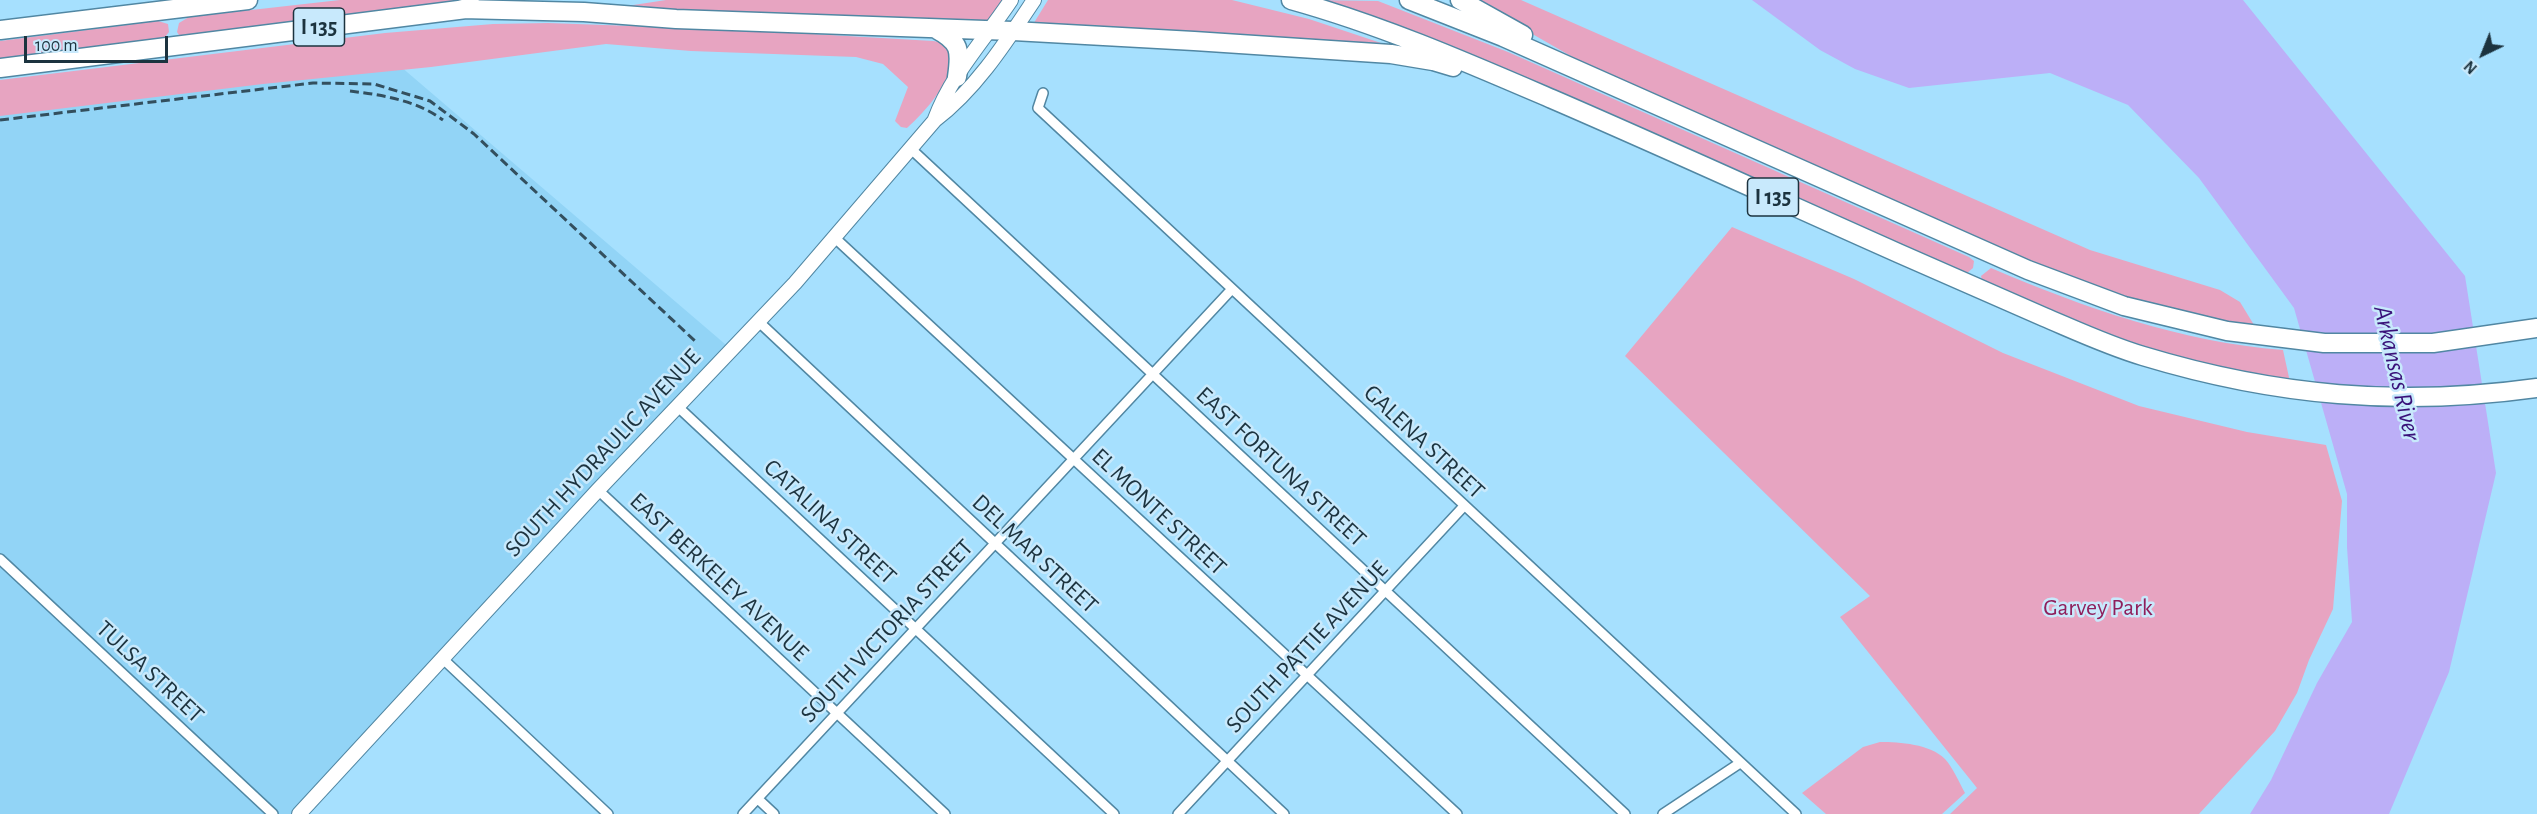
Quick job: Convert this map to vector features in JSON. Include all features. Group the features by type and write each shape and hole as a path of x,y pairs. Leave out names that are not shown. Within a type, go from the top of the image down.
{"highway":[{"path":"0,30 248,0"},
{"name":"I 135","path":"0,68 548,0"},
{"name":"I 135","path":"1291,0 1394,33 1566,105 2099,341 2152,359 2258,385 2311,393 2394,399 2497,394 2537,388"},
{"name":"I 135","path":"1409,0 1503,37 2082,291 2167,318 2256,336 2324,343 2433,343 2537,328"},
{"path":"1460,0 1610,85"},
{"path":"462,9 584,12 675,20 1013,31 1391,54 1433,61 1566,105"},
{"path":"936,29 951,37 957,46 960,57 957,77"}],"street":[{"name":"SOUTH HYDRAULIC AVENUE","path":"935,120 942,99 1011,0"},
{"name":"SOUTH HYDRAULIC AVENUE","path":"299,814 598,490 759,322 835,238 935,120 953,106 1013,31 1034,0"},
{"name":"GALENA STREET","path":"1043,93 1038,108 1796,814"},
{"name":"EAST FORTUNA STREET","path":"910,148 1625,814"},
{"name":"EL MONTE STREET","path":"835,238 1456,814"},
{"name":"SOUTH VICTORIA STREET","path":"743,814 1231,290"},
{"name":"DEL MAR STREET","path":"759,322 1284,814"},
{"name":"CATALINA STREET","path":"677,406 1114,814"},
{"name":"EAST BERKELEY AVENUE","path":"598,490 945,814"},
{"name":"SOUTH PATTIE AVENUE","path":"1178,814 1464,506"},
{"name":"TULSA STREET","path":"0,559 273,814"},
{"path":"442,659 608,814"},
{"path":"1663,814 1740,763"},
{"path":"758,799 774,814"}],"shaded area":[{"path":"400,66 732,350 299,814 0,814 0,101"}],"green space":[{"path":"340,0 501,0 181,38 177,32 179,23 189,17"},
{"path":"666,0 1003,0 988,25 614,8"},
{"path":"1048,0 1232,0 1309,19 1399,49 1032,26"},
{"path":"1313,0 1378,1 1508,52 1969,257 1974,261 1973,268 1967,273 1958,271"},
{"path":"1473,0 1521,0 2090,250 2220,290 2240,302 2254,325 2212,320 2128,299 2048,269 1590,67"},
{"path":"158,21 168,24 169,32 161,42 0,59 0,41"},
{"path":"548,23 744,30 933,41 946,46 951,63 938,94 907,128 901,127 895,121 908,87 883,64 856,57 691,51 606,44 431,67 263,84 0,116 0,80 385,33 493,24"},
{"name":"Garvey Park","path":"1732,227 1854,279 2003,353 2139,406 2247,432 2326,445 2342,501 2333,609 2309,660 2297,693 2275,731 2199,814 1950,814 1977,788 1840,617 1870,596 1625,356"},
{"path":"1991,268 2062,297 2134,321 2208,339 2283,350 2290,382 2166,356 2116,341 1982,280 1981,276"},
{"path":"1880,742 1914,745 1939,754 1951,767 1965,793 1942,814 1826,814 1802,793 1863,747"}],"water":[{"name":"Arkansas River","path":"1752,0 2243,0 2465,276 2496,473 2449,672 2389,814 2250,814 2271,780 2317,683 2352,622 2347,547 2347,494 2294,308 2199,178 2128,105 2050,73 1909,88 1855,69 1820,50"}],"railway":[{"path":"0,120 313,83 374,84 430,101 474,134 695,341"},
{"path":"350,91 410,103 443,120"}]}
